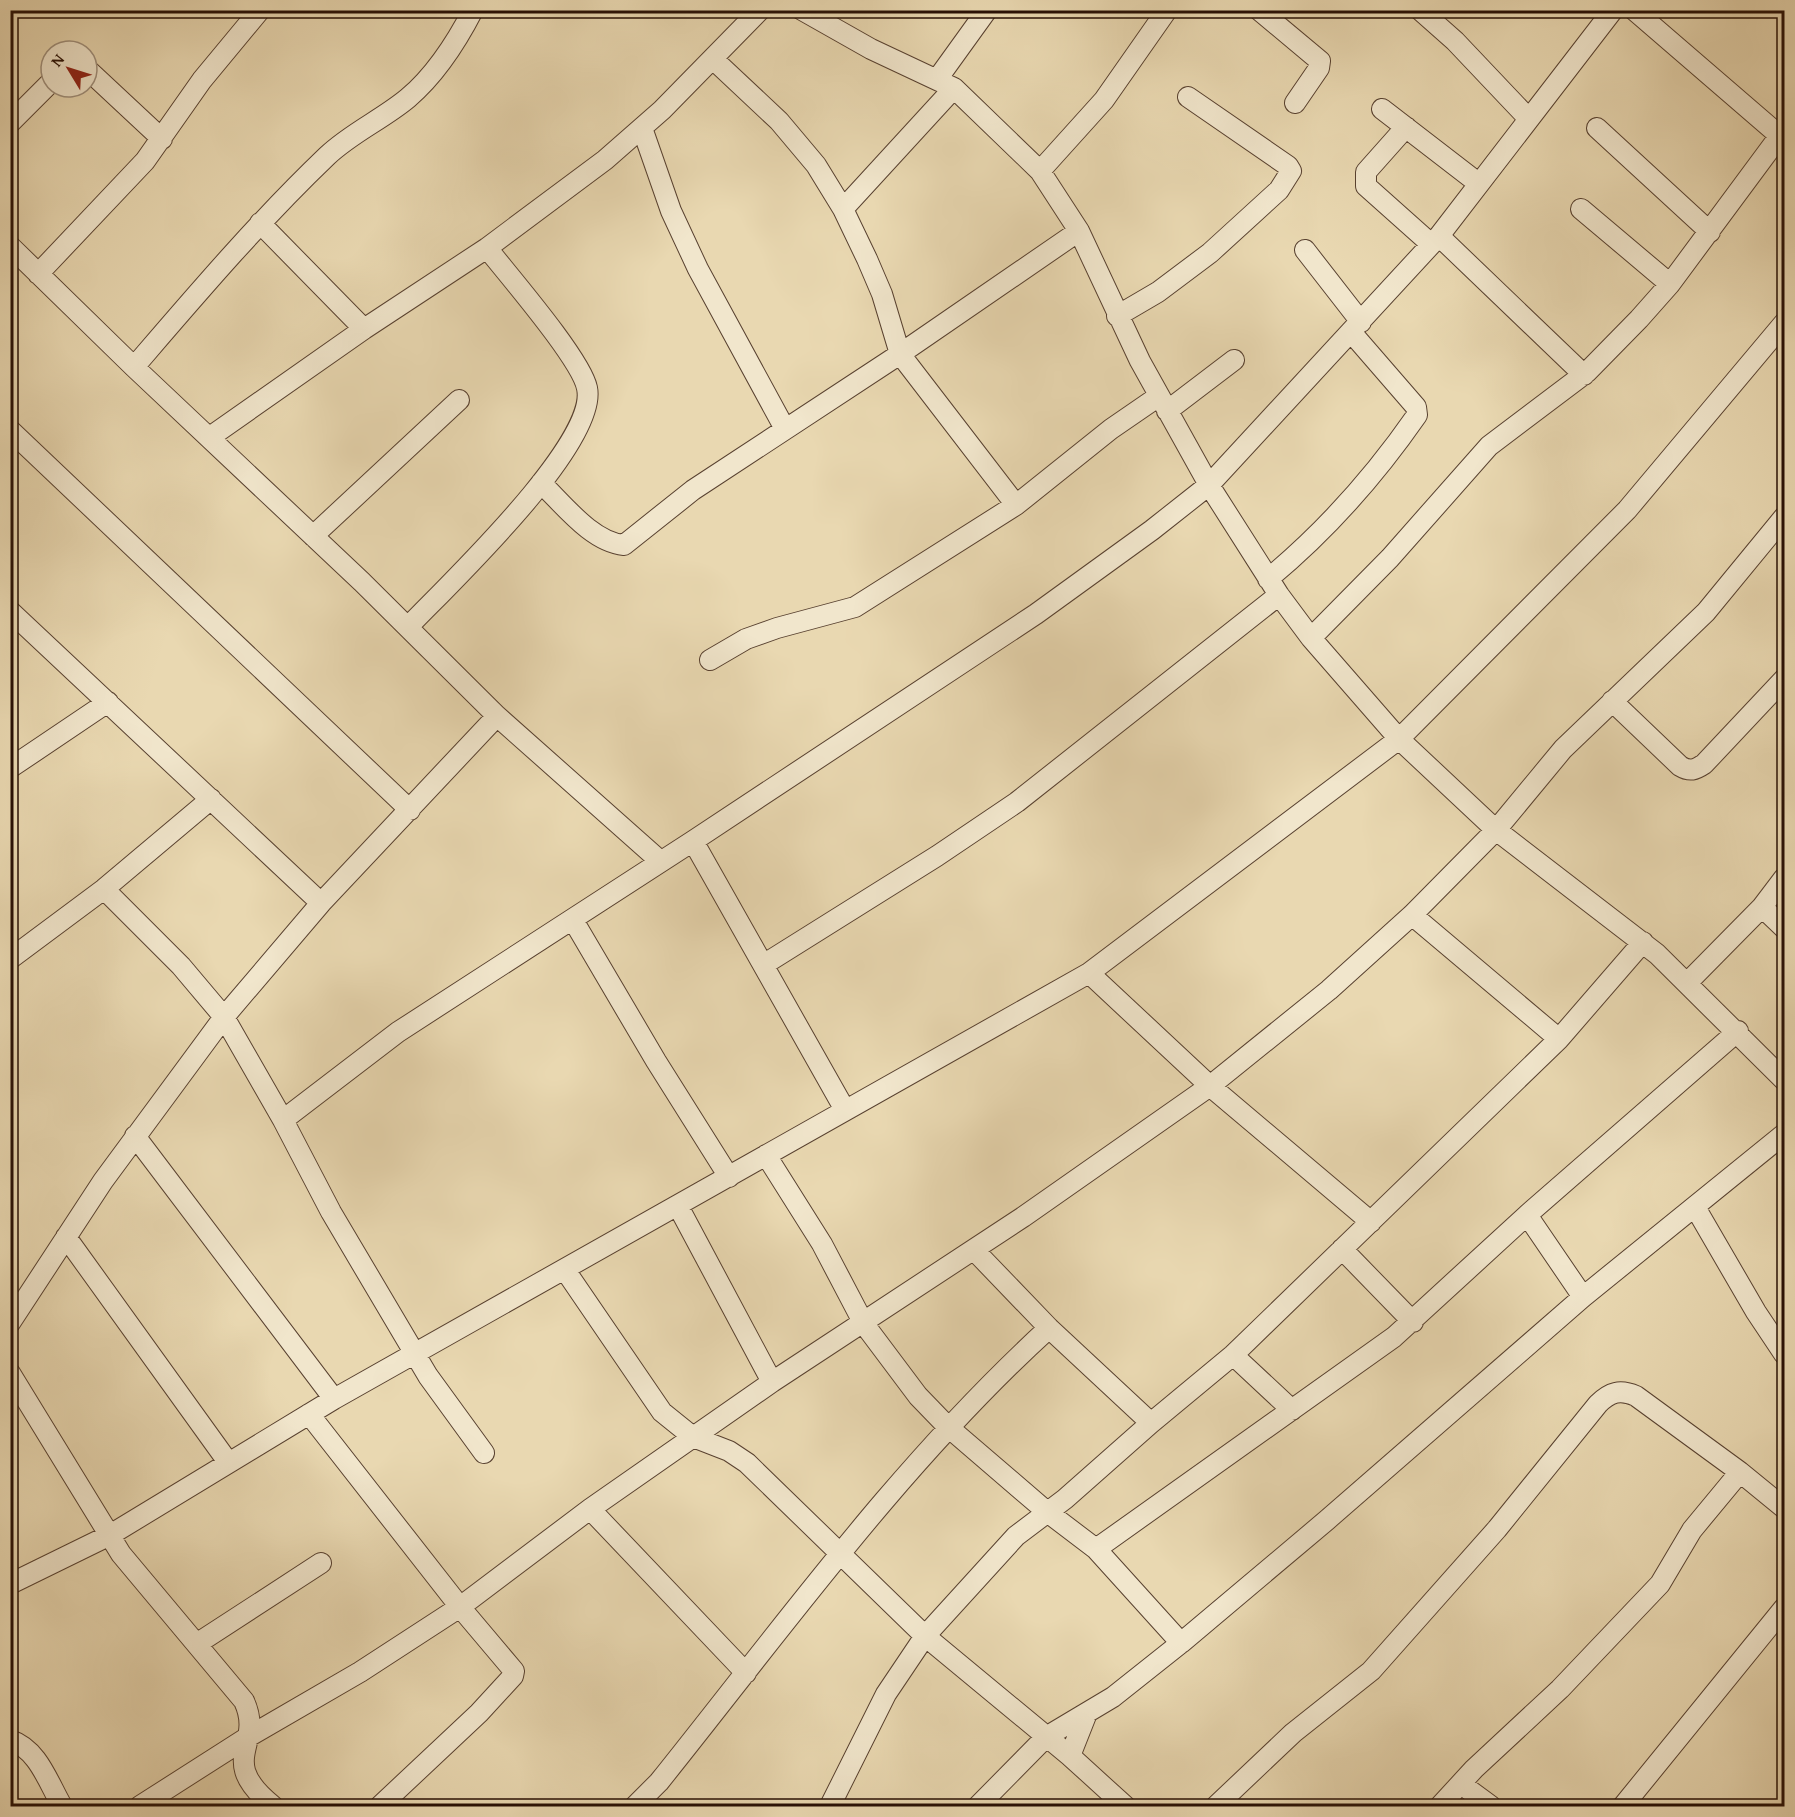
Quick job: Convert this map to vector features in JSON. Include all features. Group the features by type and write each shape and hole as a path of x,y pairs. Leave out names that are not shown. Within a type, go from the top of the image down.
{"street":[{"path":"38,274 145,161 202,80 260,10"},
{"path":"210,437 364,329 487,248 605,160 714,60 760,10"},
{"path":"802,10 872,49 946,83 1040,171 1080,231 1118,316 1209,485 1268,579 1311,639 1399,739 1496,830 1643,942 1688,982 1785,1080"},
{"path":"843,208 946,83 987,10"},
{"path":"1040,171 1104,100 1167,10"},
{"path":"1259,10 1320,61 1319,68 1295,103"},
{"path":"1420,10 1455,41 1528,118"},
{"path":"283,1120 389,1038 573,920 660,860 693,841 1036,614 1209,485 1435,240 1613,10"},
{"path":"1311,639 1398,550 1489,446 1584,375 1670,284 1782,133 1634,10"},
{"path":"134,367 260,223 329,154 367,124 408,98 438,64 467,12"},
{"path":"714,60 779,121 816,165 843,208 882,294 900,354 1016,505"},
{"path":"99,80 162,139"},
{"path":"10,123 39,94"},
{"path":"1118,316 1158,292 1210,253 1279,190 1291,171 1288,166 1188,97"},
{"path":"1382,109 1478,183"},
{"path":"1406,127 1366,172 1366,186 1435,240 1584,375"},
{"path":"642,128 671,211 698,269 785,429"},
{"path":"1597,128 1710,232"},
{"path":"1581,209 1670,284"},
{"path":"260,223 364,329"},
{"path":"542,483 593,531 610,543 624,545 693,490 900,354 1080,231"},
{"path":"10,246 408,627 497,716 660,860"},
{"path":"408,627 542,483 583,420 589,403 587,386 575,362 487,248"},
{"path":"1268,579 1311,544 1338,516 1417,415 1416,407 1356,327 1305,250"},
{"path":"10,1584 110,1534 334,1399 1089,973 1300,816 1399,739 1627,510 1785,323"},
{"path":"710,660 746,639 777,628 855,607 1016,505 1111,429 1163,403 1234,360"},
{"path":"313,536 459,400"},
{"path":"10,430 410,810"},
{"path":"150,1804 248,1737 360,1672 460,1607 590,1509 772,1382 974,1250 1210,1086 1329,990 1412,915 1496,830 1563,749 1706,612 1785,517"},
{"path":"763,965 937,856 1017,802 1279,595"},
{"path":"13,620 108,702 321,903"},
{"path":"1612,701 1680,766 1688,770 1695,770 1704,764 1785,679"},
{"path":"10,768 108,702"},
{"path":"10,1323 135,1136 224,1017 321,903 497,716"},
{"path":"10,959 104,889 211,799"},
{"path":"693,841 845,1110"},
{"path":"1688,982 1762,907 1785,878"},
{"path":"104,889 181,966 224,1017 283,1120 331,1212 428,1376 484,1453"},
{"path":"1762,907 1785,928"},
{"path":"1412,915 1559,1039"},
{"path":"573,920 656,1061 729,1177"},
{"path":"830,1806 886,1694 925,1636 1016,1536 1046,1511 1065,1499 1233,1354 1559,1039 1643,942"},
{"path":"1089,973 1210,1086 1371,1222"},
{"path":"1096,1549 1413,1322 1527,1215 1738,1031"},
{"path":"978,1806 1046,1737 1087,1713 1181,1643 1327,1520 1583,1297 1785,1134"},
{"path":"135,1136 334,1399"},
{"path":"766,1155 822,1244 864,1323 918,1396 947,1426 1046,1511 1096,1549 1181,1643"},
{"path":"678,1206 772,1382"},
{"path":"1695,1207 1756,1312 1785,1354"},
{"path":"1527,1215 1583,1297"},
{"path":"66,1237 228,1462"},
{"path":"1342,1249 1413,1322"},
{"path":"974,1250 1049,1328 1151,1423"},
{"path":"565,1270 662,1412 693,1437 738,1456 925,1636 1070,1756 1116,1803"},
{"path":"635,1806 659,1782 840,1554 947,1426 1049,1328"},
{"path":"1233,1354 1292,1410"},
{"path":"10,1373 141,1580 198,1643 244,1701 250,1717 242,1761 247,1780 273,1806"},
{"path":"1216,1806 1293,1733 1371,1671 1497,1529 1606,1396 1624,1391 1636,1396 1785,1508"},
{"path":"309,1414 460,1607 512,1667 514,1674 479,1713 380,1806"},
{"path":"1440,1806 1560,1689 1652,1592 1692,1530 1740,1472"},
{"path":"590,1509 746,1673"},
{"path":"198,1643 321,1563"},
{"path":"1623,1806 1785,1608"},
{"path":"1070,1756 1087,1713"},
{"path":"10,1740 22,1744 38,1761 62,1806"},
{"path":"1461,1784 1491,1806"}]}
